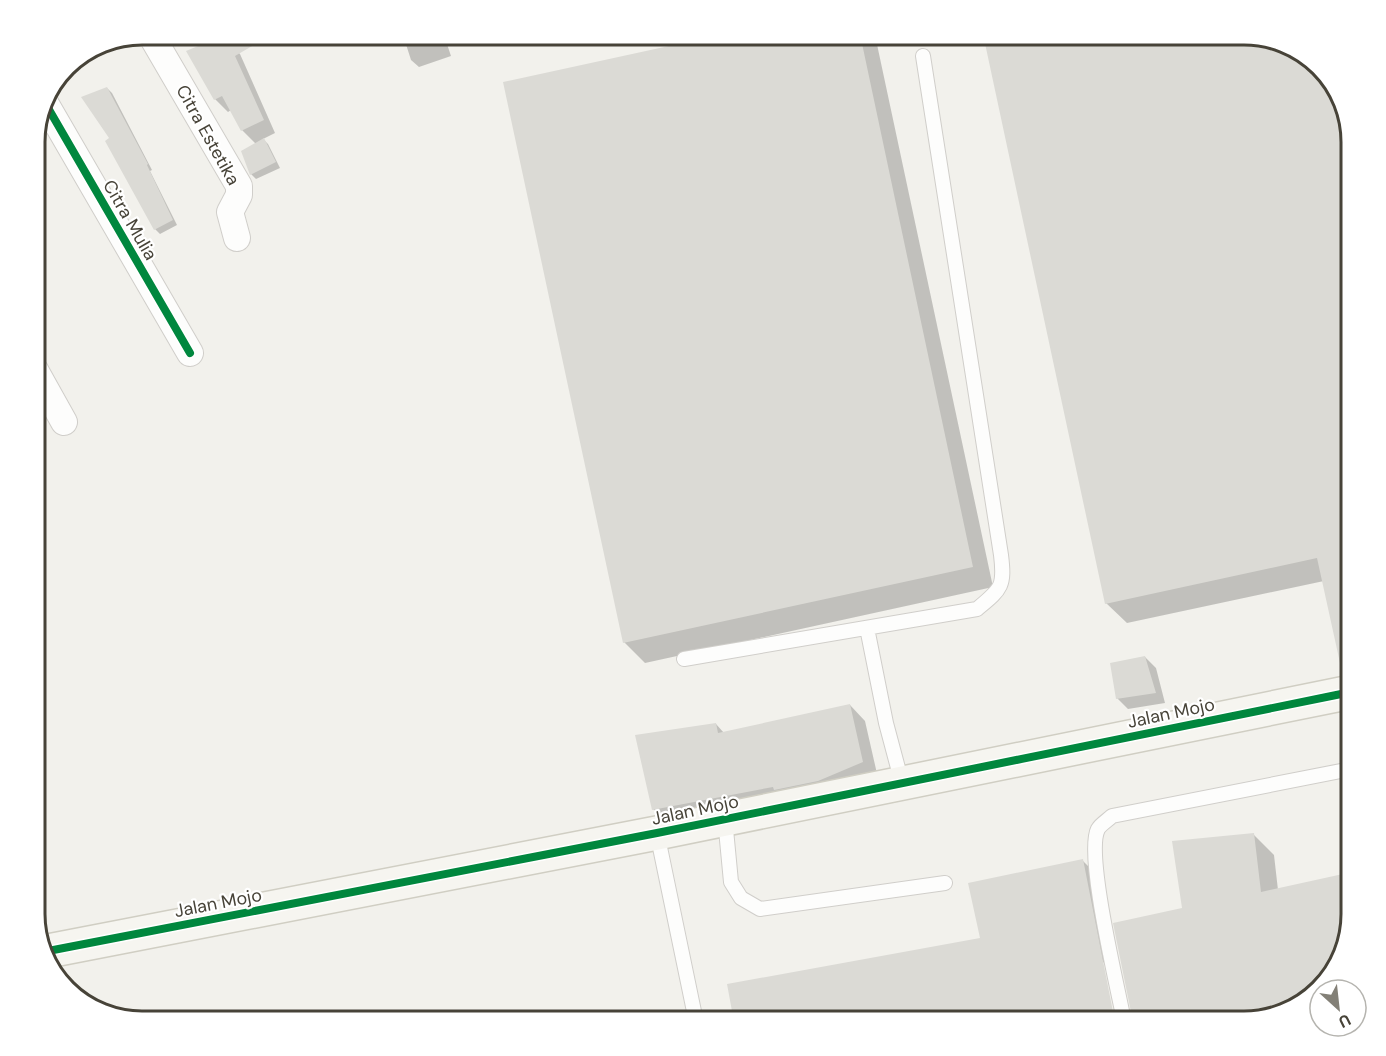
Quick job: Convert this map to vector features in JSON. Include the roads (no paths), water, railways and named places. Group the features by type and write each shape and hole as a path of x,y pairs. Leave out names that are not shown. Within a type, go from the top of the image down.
{"street":[{"name":"Citra Estetika","path":"157,45 239,186 239,195 230,212 237,238"},
{"name":"Citra Mulia","path":"50,111 190,353"},
{"path":"45,388 64,422"},
{"name":"Jalan Mojo","path":"52,950 657,833 1341,694"}],"lane":[{"path":"684,659 977,609 999,591 1003,574 923,56"},
{"path":"867,628 886,723 902,783"},
{"path":"1123,1011 1105,927 1094,856 1098,829 1112,816 1341,772"},
{"path":"725,819 730,882 741,898 760,909 945,883"},
{"path":"657,833 694,1011"}]}
